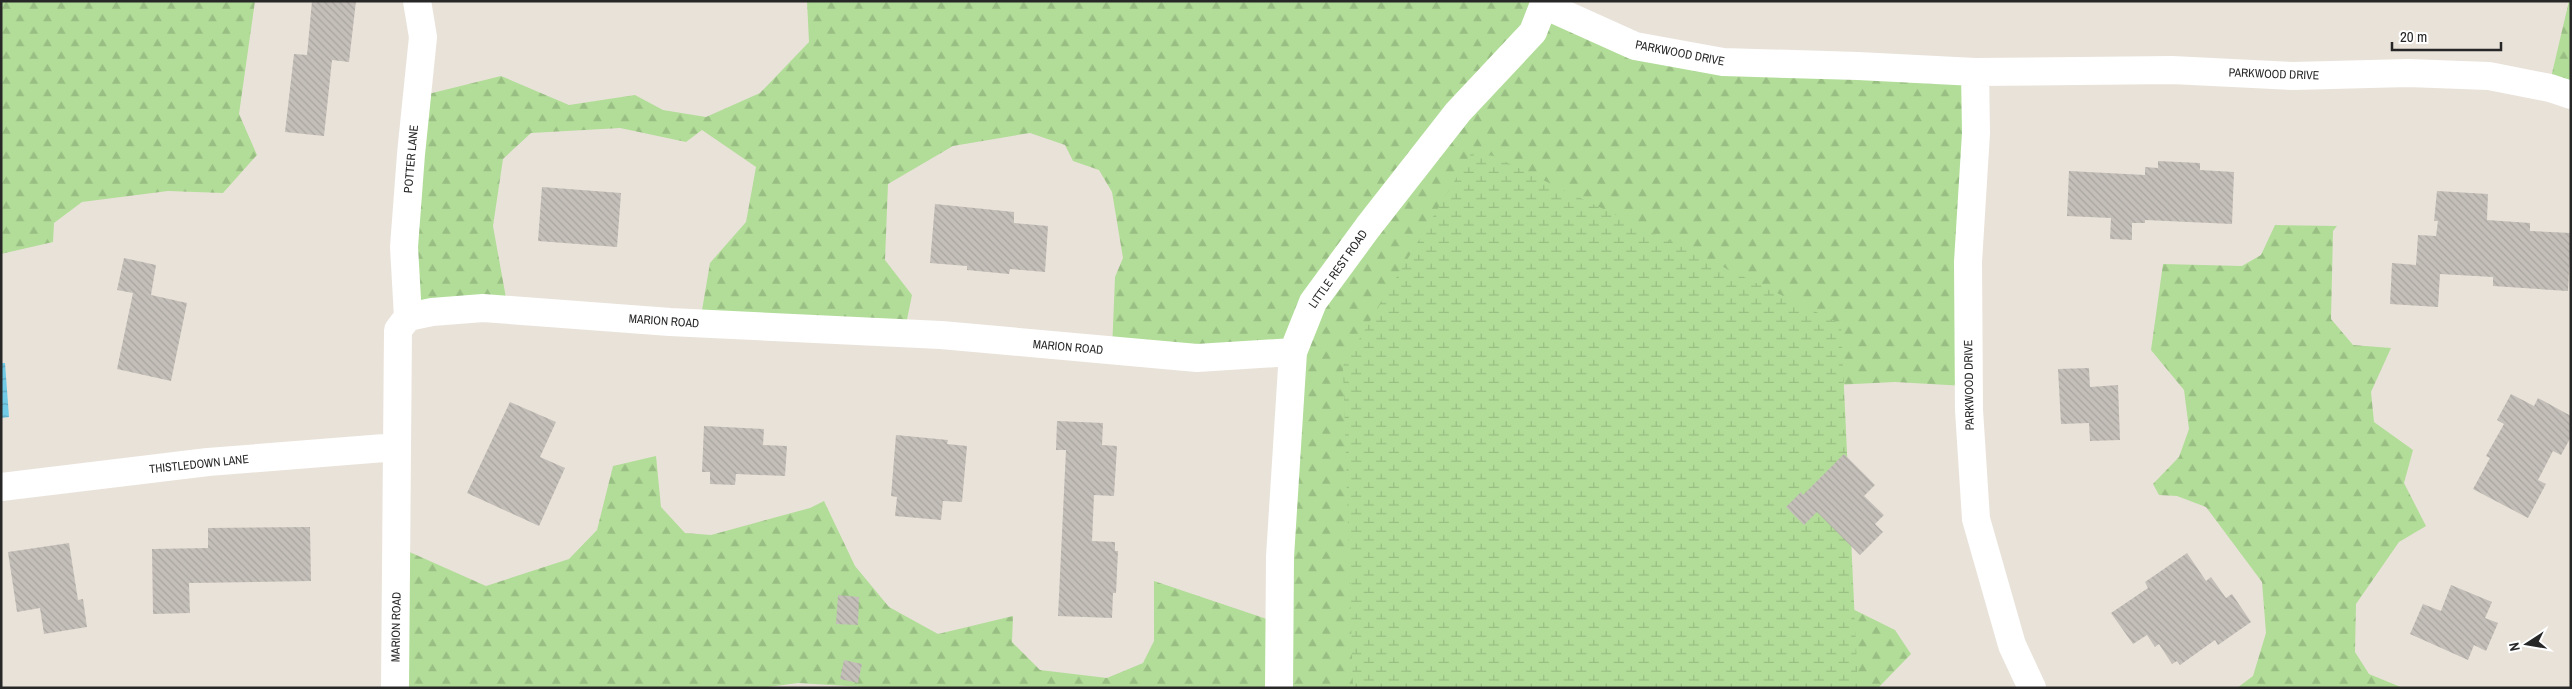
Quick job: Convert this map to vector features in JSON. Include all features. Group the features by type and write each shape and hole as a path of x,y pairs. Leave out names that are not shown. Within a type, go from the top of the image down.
{"street":[{"name":"POTTER LANE","path":"408,317 404,247 410,154 423,38 417,1"},
{"name":"PARKWOOD DRIVE","path":"1545,3 1635,46 1723,62 1975,72 2172,70 2293,76 2408,73 2489,76 2550,88 2571,95"},
{"name":"LITTLE REST ROAD","path":"1279,688 1280,557 1293,352 1312,302 1458,112 1533,32 1545,3"},
{"name":"PARKWOOD DRIVE","path":"1975,72 1976,133 1968,282 1969,410 1976,519 2012,645 2032,688"},
{"name":"MARION ROAD","path":"395,688 398,330 408,317 432,312 483,308 670,322 941,335 1198,358 1293,352"},
{"name":"THISTLEDOWN LANE","path":"1,487 199,463 398,447"}],"green space":[{"path":"1,1 255,1 239,114 257,155 223,193 168,191 82,202 54,223 53,242 1,254"},
{"path":"807,1 1546,1 1633,50 1972,79 1965,386 1895,382 1834,385 1790,578 1895,630 1911,654 1878,688 879,688 798,683 760,688 396,688 396,546 486,586 569,559 597,530 613,466 656,456 661,507 685,533 711,535 810,508 824,501 855,566 889,607 938,634 1013,616 1012,642 1040,670 1107,678 1143,663 1154,641 1154,581 1273,621 1290,365 1112,350 1115,277 1123,258 1112,192 1099,170 1073,161 1065,145 1030,133 953,146 888,184 885,260 912,295 904,334 700,322 710,263 746,222 756,167 702,130 686,142 620,128 531,133 503,159 493,226 508,309 405,318 416,97 501,76 569,105 635,95 663,110 706,117 760,93 809,42"},
{"path":"2569,1 2571,1 2571,95 2549,86"},
{"path":"1475,147 1841,324 1858,688 1353,688 1343,366"},
{"path":"2275,225 2337,226 2333,231 2331,319 2353,345 2391,348 2371,392 2374,422 2413,450 2404,483 2426,526 2399,542 2356,604 2355,652 2369,674 2403,688 2237,688 2253,676 2266,633 2262,582 2206,507 2177,496 2159,495 2153,484 2179,457 2189,429 2184,390 2151,350 2163,264 2242,266 2261,255"}],"water":[{"path":"1,363 5,363 9,417 1,418"}],"building":[{"path":"312,1 356,1 349,62 332,60 324,136 285,132 294,54 307,55"},
{"path":"2158,161 2200,163 2200,170 2234,172 2232,224 2145,220 2145,223 2132,223 2132,240 2110,239 2111,218 2067,216 2069,171 2145,175 2145,167 2158,168"},
{"path":"542,187 621,193 617,247 538,241"},
{"path":"2437,191 2488,194 2487,220 2530,223 2530,231 2571,233 2568,291 2493,286 2493,277 2440,274 2438,307 2390,304 2392,263 2416,265 2418,235 2436,236 2438,221 2434,221"},
{"path":"935,204 1014,212 1014,223 1048,226 1045,272 1010,269 1009,274 967,270 967,266 930,263"},
{"path":"124,258 156,265 151,295 187,303 171,381 117,369 133,293 117,290"},
{"path":"2089,368 2090,387 2118,385 2120,440 2090,441 2089,423 2061,424 2058,369"},
{"path":"2511,394 2534,406 2538,398 2571,416 2571,437 2561,455 2553,451 2538,480 2546,484 2528,518 2473,489 2490,458 2486,456 2504,424 2497,420"},
{"path":"510,402 556,422 540,457 565,468 539,526 467,493"},
{"path":"1057,421 1103,423 1102,445 1117,446 1114,496 1094,495 1092,541 1115,542 1115,551 1118,551 1116,593 1113,593 1112,618 1058,616 1066,450 1056,450"},
{"path":"704,426 764,429 763,445 787,446 785,476 736,474 735,485 710,484 710,472 702,472"},
{"path":"896,435 948,440 947,444 967,446 962,502 943,501 941,520 895,516 897,497 891,496"},
{"path":"1844,454 1875,485 1864,496 1884,515 1875,524 1883,532 1860,555 1817,512 1804,525 1786,507 1801,492 1803,495"},
{"path":"310,527 311,581 189,583 190,613 153,614 152,549 208,548 208,528"},
{"path":"69,543 78,600 83,599 87,627 44,634 40,608 17,612 8,552"},
{"path":"2187,553 2206,581 2211,577 2226,598 2232,594 2251,622 2218,645 2215,640 2180,665 2177,661 2172,664 2159,644 2155,647 2147,635 2133,644 2111,613 2148,588 2145,582"},
{"path":"2451,585 2492,602 2485,618 2498,623 2486,651 2474,645 2468,660 2410,634 2423,604 2441,611"},
{"path":"838,595 859,597 858,625 836,624"},
{"path":"844,660 862,664 858,683 840,679"}]}
